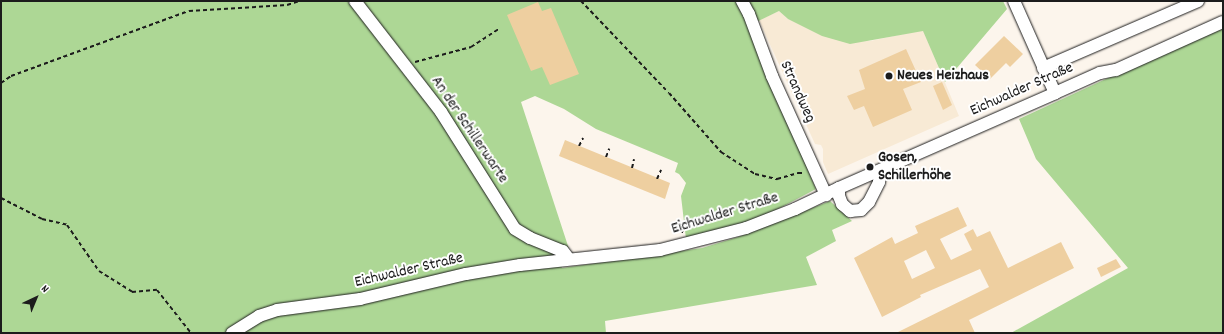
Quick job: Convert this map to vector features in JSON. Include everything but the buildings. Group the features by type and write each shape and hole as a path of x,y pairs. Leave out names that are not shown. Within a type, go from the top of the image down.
{"street":[{"name":"An der Schillerwarte","path":"355,1 441,112 515,229 530,238 563,251 570,259"},
{"name":"Strandweg","path":"742,1 749,14 761,51 826,195"},
{"path":"1014,1 1055,93"},
{"path":"1043,68 1198,1"},
{"name":"Eichwalder Straße","path":"232,333 258,316 277,310 360,299 474,273 570,259 620,255 686,244 764,222 1100,73 1116,70 1223,22"},
{"path":"839,188 839,196 842,204 850,211 861,210 870,202 879,182 881,170"}],"path":[{"path":"1,83 11,76 189,11 288,5 299,1"},
{"path":"581,1 669,93 722,152 755,174 777,179 798,173 816,173"},
{"path":"405,65 471,47 499,29"},
{"path":"579,146 583,138"},
{"path":"606,158 609,149"},
{"path":"632,168 634,159"},
{"path":"657,179 661,170"},
{"path":"1,198 42,219 68,225 99,271 132,292 157,290 191,333"}],"shaded area":[{"path":"779,11 788,19 870,41 923,30 959,116 828,174 823,162 823,149 821,145 815,144 759,20"}],"green space":[{"path":"1,1 1003,1 1007,9 945,82 923,31 850,44 822,36 788,19 779,11 748,26 816,189 761,218 686,239 681,196 686,183 679,174 675,172 678,163 596,129 564,109 535,96 521,102 569,249 556,253 562,268 702,248 738,237 830,201 852,221 832,230 836,241 806,257 817,285 605,321 606,333 1,333"},
{"path":"1223,25 1223,333 1011,333 1128,268 1036,159 1019,119"}],"place":[{"name":"Neues Heizhaus","path":"889,76"},
{"name":"Gosen, Schillerhöhe","path":"870,167"}]}
